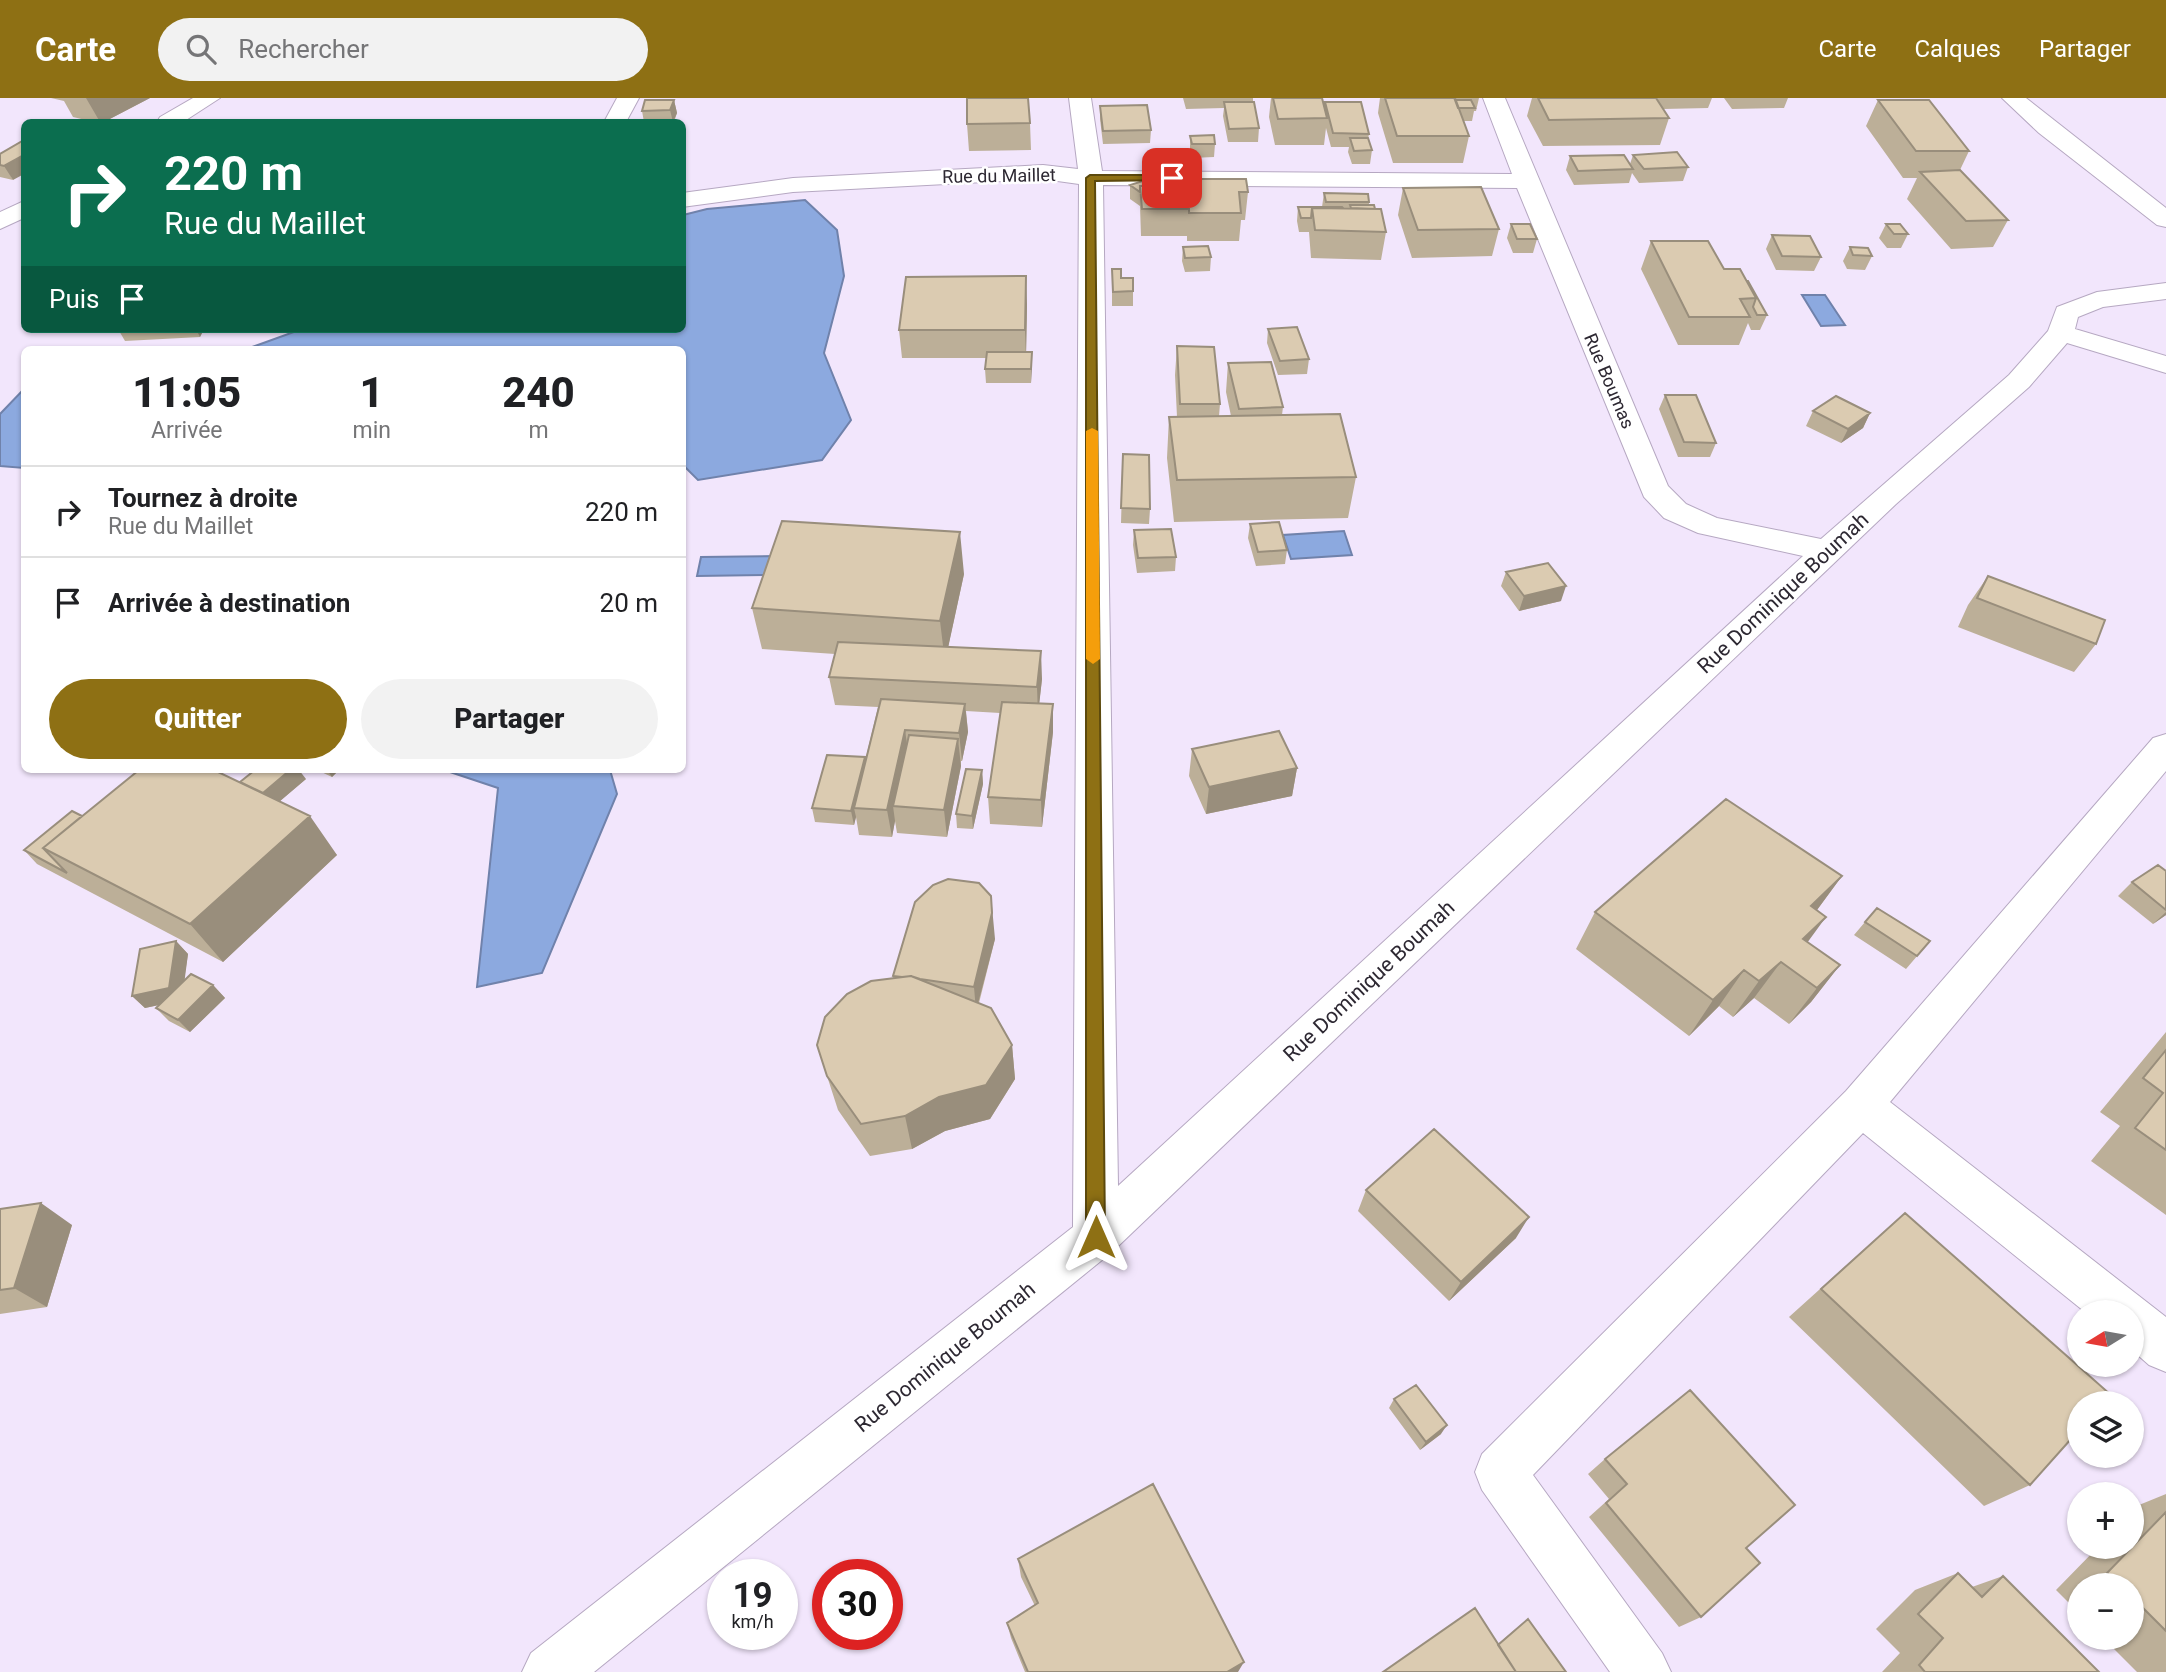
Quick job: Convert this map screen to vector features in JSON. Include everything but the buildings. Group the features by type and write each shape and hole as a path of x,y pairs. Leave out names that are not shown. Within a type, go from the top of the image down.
{"street":[{"path":"173,119 209,98"},
{"path":"617,119 628,98"},
{"path":"1080,98 1090,178 1096,1237"},
{"name":"Rue Boumas","path":"1494,98 1525,181 1655,490 1675,511 1709,526 1827,551"},
{"path":"2013,98 2047,128 2166,220"},
{"name":"Rue du Maillet","path":"686,199 793,185 1029,172 1090,178 1525,181"},
{"path":"0,222 21,210"},
{"name":"Rue Dominique Boumah","path":"550,1672 1096,1237 1885,497 2019,381 2061,333 2066,313 2097,300 2166,291"},
{"path":"2061,333 2166,365"},
{"path":"1643,1672 1500,1472 1861,1105 2166,747"},
{"path":"1861,1105 2107,1300"},
{"path":"2144,1330 2166,1348"}],"water":[{"path":"805,200 837,230 844,276 824,353 851,420 822,460 698,480 686,468 686,346 255,346 291,333 686,333 686,214 707,209"},
{"path":"1802,295 1825,295 1845,325 1821,326"},
{"path":"21,392 21,468 0,466 0,414"},
{"path":"1344,531 1352,555 1291,559 1283,535"},
{"path":"775,556 772,575 697,576 701,557"},
{"path":"453,773 611,773 617,794 542,973 477,987 498,788"}],"slow traffic":[{"path":"1092,431 1093,659"}],"route":[{"path":"1096,1237 1090,178 1172,178"}]}
